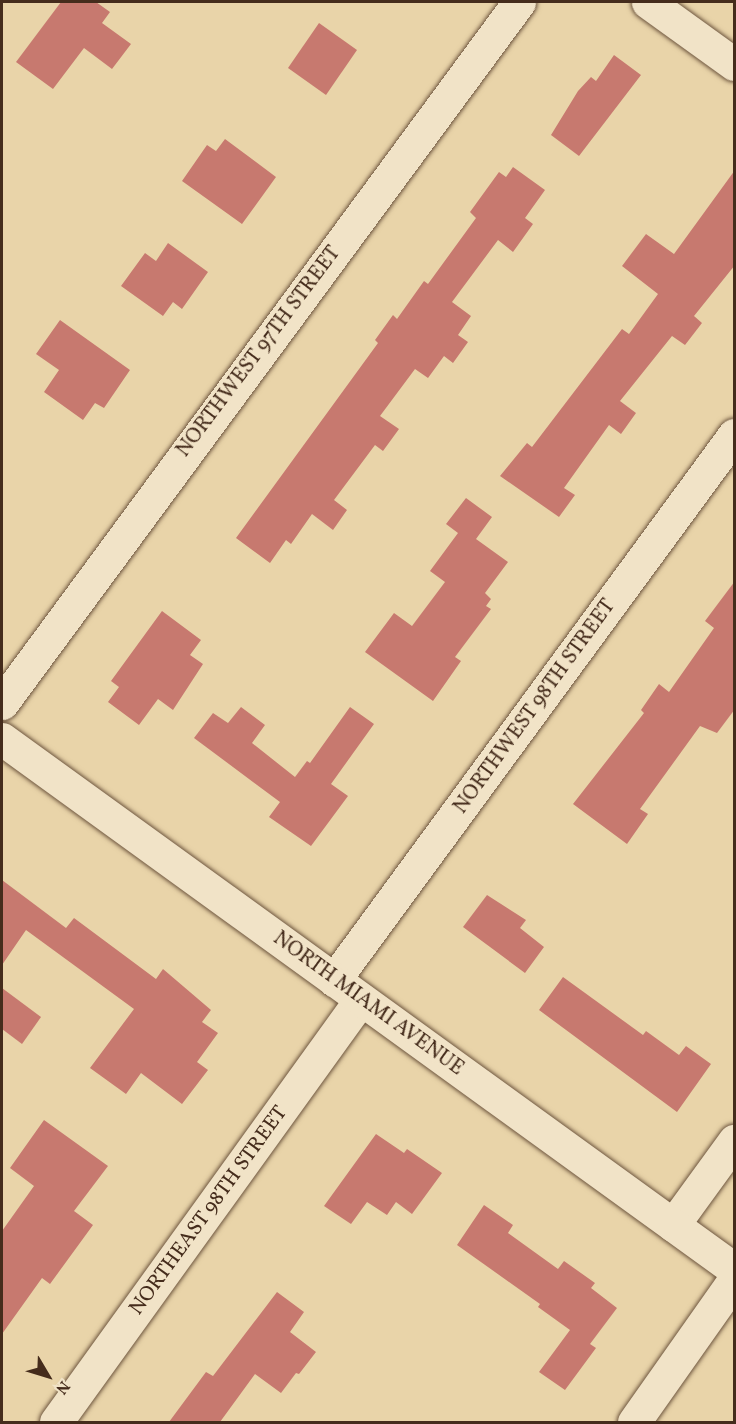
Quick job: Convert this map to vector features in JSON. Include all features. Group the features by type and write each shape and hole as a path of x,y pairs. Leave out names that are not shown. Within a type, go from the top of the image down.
{"street":[{"name":"NORTHWEST 97TH STREET","path":"2,703 519,2"},
{"path":"648,2 735,64"},
{"name":"NORTHWEST 98TH STREET","path":"334,980 735,435"},
{"name":"NORTH MIAMI AVENUE","path":"2,739 735,1269"},
{"name":"NORTHEAST 98TH STREET","path":"56,1422 361,999"},
{"path":"674,1225 735,1142"},
{"path":"634,1422 735,1280"}],"building":[{"path":"61,2 96,2 110,12 102,23 131,44 112,69 84,48 53,89 16,62"},
{"path":"319,23 357,50 326,95 288,68"},
{"path":"614,55 641,75 579,156 551,135 578,91 591,77 596,81"},
{"path":"225,139 276,177 242,224 182,181 207,145 216,151"},
{"path":"513,167 545,190 525,218 533,224 513,252 498,240 452,302 471,316 458,335 468,342 453,363 444,356 428,378 415,369 380,416 399,429 383,451 375,445 334,500 347,510 333,530 312,514 291,544 286,540 270,563 236,538 378,343 375,340 393,315 397,319 424,281 428,284 476,218 470,212 499,172 506,177"},
{"path":"735,170 735,265 694,316 702,323 685,345 672,336 620,401 636,413 621,434 609,425 564,488 575,495 559,517 500,476 527,443 532,447 622,329 629,334 658,294 622,266 646,234 674,254"},
{"path":"168,243 208,272 182,309 173,302 163,316 121,286 145,253 156,261"},
{"path":"60,320 130,370 104,408 95,403 83,420 44,392 59,370 36,354"},
{"path":"466,498 492,517 476,539 508,562 485,593 491,599 486,606 491,609 455,657 461,661 433,701 365,652 394,613 412,626 445,582 430,571 458,533 446,524"},
{"path":"735,581 735,709 717,733 700,726 640,809 648,814 627,844 573,804 644,713 641,710 659,684 669,692 714,628 705,621"},
{"path":"162,611 201,640 190,655 203,664 173,710 158,699 139,725 108,702 119,687 111,681"},
{"path":"241,707 265,725 252,743 295,777 307,761 310,763 350,707 374,724 331,784 348,796 311,846 269,817 280,802 194,738 213,713 228,723"},
{"path":"2,880 66,928 74,918 156,979 163,969 211,1010 202,1022 218,1033 197,1062 208,1070 182,1104 141,1073 126,1094 90,1068 134,1009 26,930 2,965"},
{"path":"487,895 526,920 520,928 544,947 525,973 463,927"},
{"path":"563,977 643,1035 646,1031 679,1055 686,1046 711,1064 677,1112 539,1010"},
{"path":"2,988 41,1017 22,1044 2,1029"},
{"path":"44,1120 108,1166 74,1211 93,1225 50,1284 42,1278 2,1334 2,1231 34,1186 10,1168"},
{"path":"376,1134 404,1153 407,1149 442,1173 412,1214 396,1202 387,1215 367,1202 351,1224 324,1206"},
{"path":"484,1205 513,1225 508,1233 558,1269 564,1261 595,1283 591,1288 617,1308 590,1344 596,1348 565,1390 539,1372 570,1330 538,1307 540,1304 457,1245"},
{"path":"277,1292 304,1312 290,1332 316,1352 299,1374 296,1373 281,1393 255,1374 220,1422 169,1422 206,1372 213,1376"}]}
